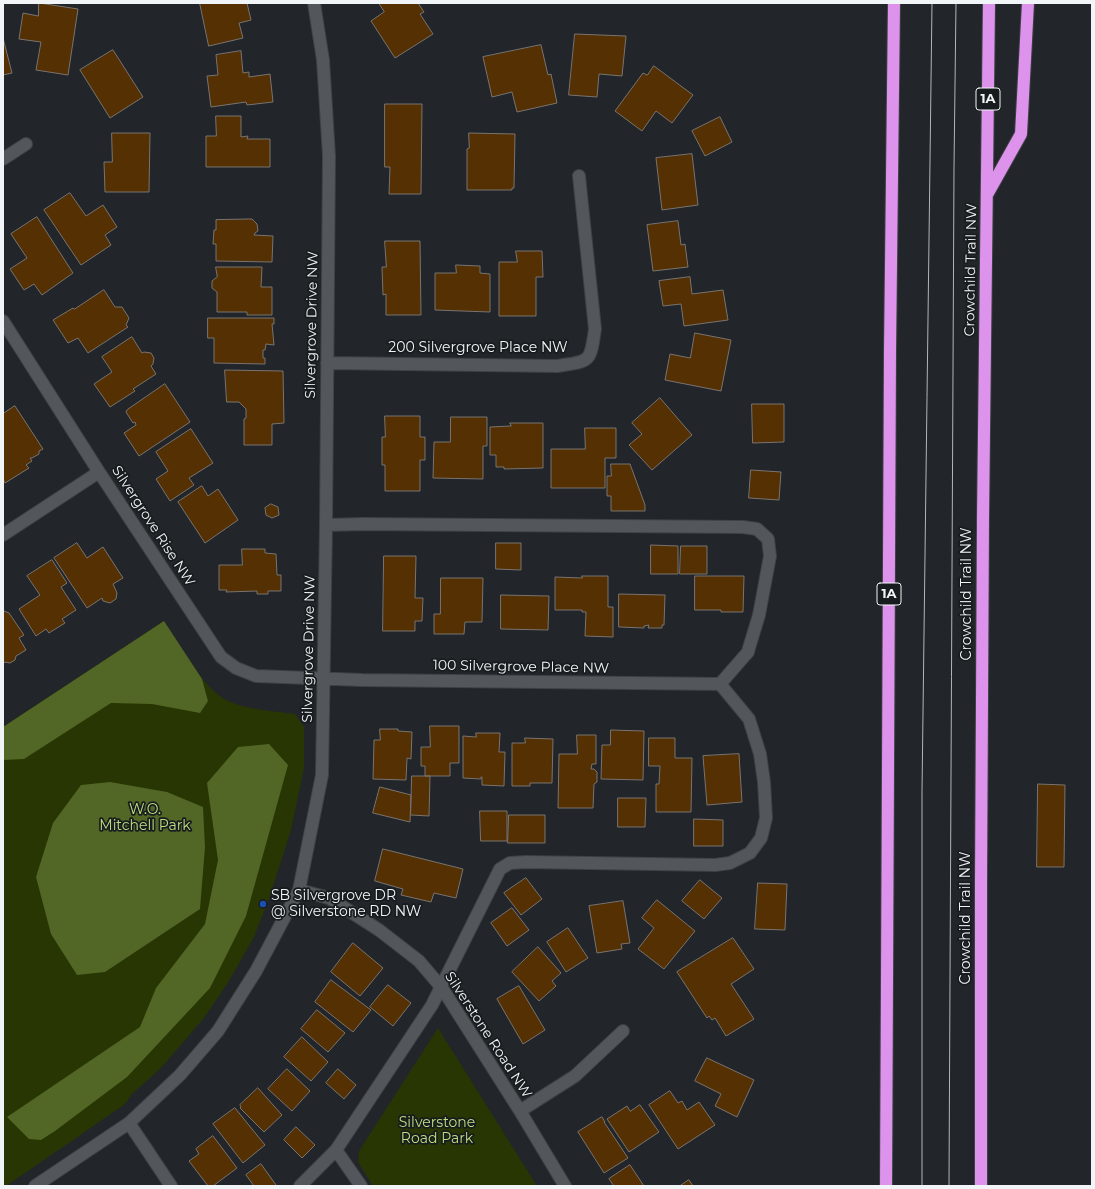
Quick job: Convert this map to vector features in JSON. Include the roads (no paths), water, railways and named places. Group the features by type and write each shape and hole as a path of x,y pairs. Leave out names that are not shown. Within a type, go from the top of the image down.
{"highway":[{"name":"1A","path":"886,1186 890,351 894,3"},
{"name":"Crowchild Trail NW","path":"981,1186 980,882 982,542 989,3"},
{"path":"987,194 1021,134 1028,3"}],"street":[{"name":"Silvergrove Drive NW","path":"35,1186 129,1123 180,1075 218,1031 256,971 299,890 322,775 329,156 323,60 314,3"},
{"path":"3,159 26,144"},
{"name":"200 Silvergrove Place NW","path":"327,363 557,366 586,360 591,354 595,329 579,176"},
{"name":"Silvergrove Rise NW","path":"3,321 99,472 221,657 236,668 256,676 323,679"},
{"path":"3,535 99,472"},
{"path":"300,1186 336,1150 432,1005 442,988 492,882 500,869 510,863 526,862 715,865 730,862 750,853 761,838 766,818 764,782 760,754 749,718 720,684 748,652 759,615 770,556 768,539 757,529 743,527 370,524 326,525"},
{"name":"100 Silvergrove Place NW","path":"323,679 720,684"},
{"name":"Silverstone Road NW","path":"299,890 329,898 379,930 419,961 442,988 520,1111 565,1186"},
{"path":"520,1111 575,1076 623,1031"},
{"path":"129,1123 171,1186"},
{"path":"336,1150 361,1186"}],"tram line":[{"path":"922,1186 922,792 932,3"},
{"path":"949,1186 956,3"}],"place":[{"name":"SB Silvergrove DR @ Silverstone RD NW","path":"263,904"}],"park label":[{"name":"W.O. Mitchell Park","path":"145,818"},
{"name":"Silverstone Road Park","path":"437,1132"}]}
